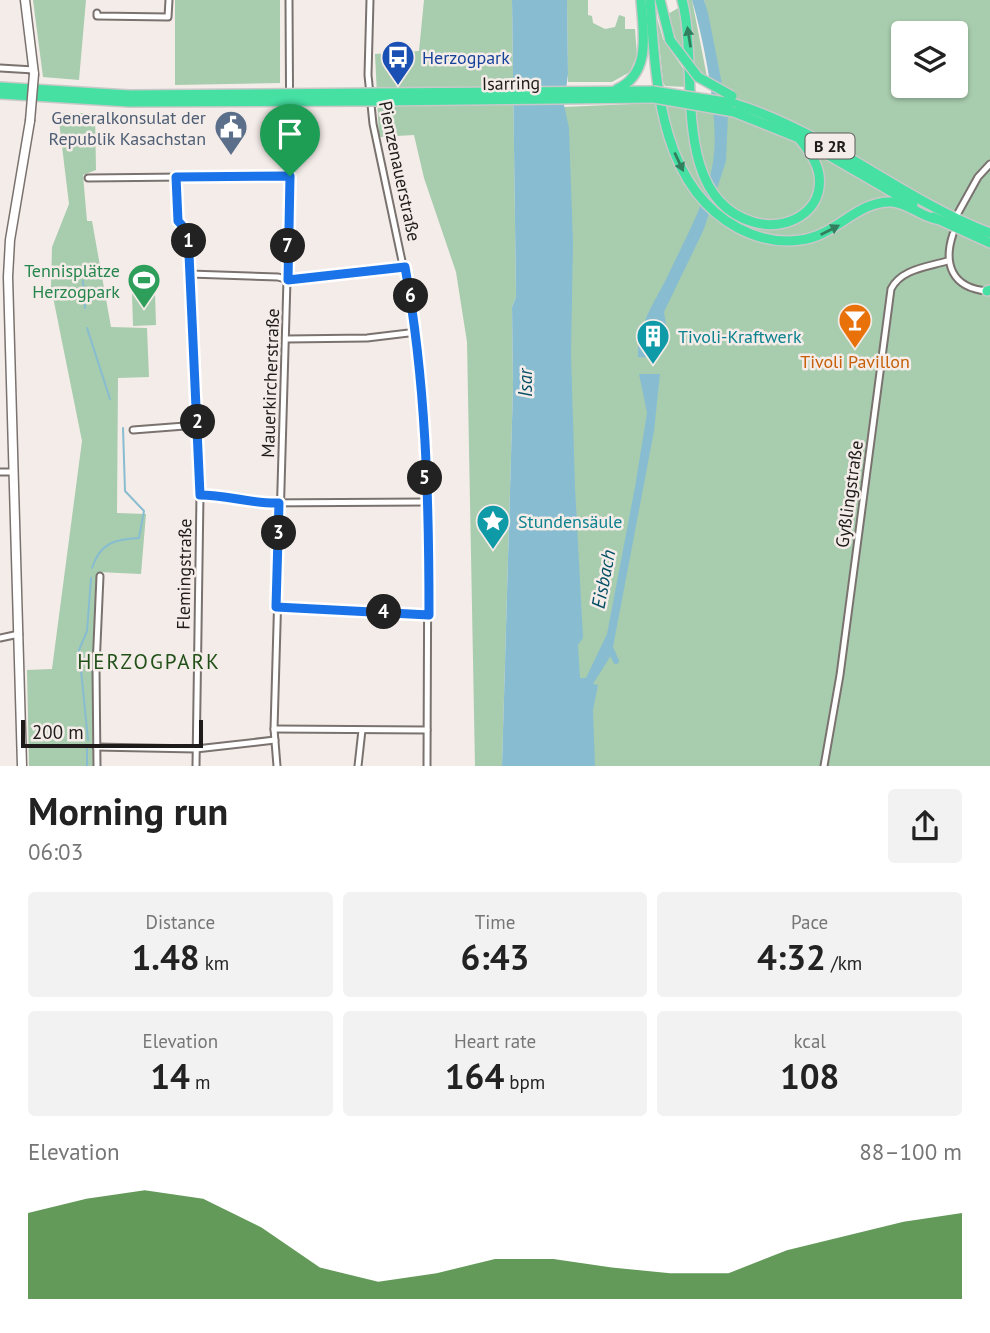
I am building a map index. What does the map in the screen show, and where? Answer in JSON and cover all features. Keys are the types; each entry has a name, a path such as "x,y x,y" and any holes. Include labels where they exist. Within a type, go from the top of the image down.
{"highway":[{"path":"611,93 634,79 640,70 644,47 641,0"},
{"path":"650,0 655,68 667,129 677,159 697,193 727,222 764,238 800,240 831,230 858,212 880,202 904,205 936,219"},
{"path":"660,0 670,40 698,77 733,104"},
{"path":"682,0 691,47 692,128 704,177 732,210 747,220 778,226 790,222 809,209 819,186 819,174 814,160 799,138"},
{"name":"Isarring","path":"0,84 33,90 129,98"},
{"name":"Isarring","path":"0,94 129,98 611,93 654,94 733,104 801,130 944,213 990,233"},
{"path":"0,100 43,97"},
{"name":"Isarring","path":"733,104 799,138 936,219 990,243"}],"main road":[{"path":"22,766 14,472 7,340 10,240 30,121 34,72 25,0"}],"street":[{"path":"97,13 97,16 168,17 169,0"},
{"name":"Mauerkircherstraße","path":"277,766 274,729 276,607 287,339 290,176 289,0"},
{"name":"Pienzenauerstraße","path":"370,0 368,52 372,116 417,332 429,615 427,766"},
{"path":"0,68 34,72"},
{"path":"958,213 978,177 990,164"},
{"path":"88,178 290,176"},
{"name":"Flemingstraße","path":"176,177 178,221 188,232 198,425 200,495 196,766"},
{"path":"953,234 947,261 962,283 989,291"},
{"path":"0,240 10,240"},
{"name":"Gyßlingstraße","path":"824,766 840,675 891,289 898,278 947,261"},
{"path":"190,274 278,277 288,280 405,267"},
{"path":"287,339 364,338 417,332"},
{"path":"132,429 198,425"},
{"path":"0,472 14,472"},
{"path":"200,495 221,495 256,503 426,502"},
{"path":"97,766 100,576"},
{"path":"276,607 429,615"},
{"path":"0,638 19,634"},
{"path":"274,729 427,730"},
{"path":"358,766 362,730"},
{"path":"96,747 196,749 275,740"}],"green space":[{"path":"33,0 86,0 79,80 43,77"},
{"path":"175,0 280,0 280,83 175,85"},
{"path":"424,0 512,0 516,297 512,307 513,387 502,766 475,766 467,342 456,272 424,178 414,135 379,137 375,54 419,51"},
{"path":"567,0 588,0 588,15 592,16 593,23 605,29 615,27 619,15 625,17 625,29 635,29 637,55 630,72 612,82 568,82"},
{"path":"684,0 692,0 707,77 682,48 670,23 668,14 685,4"},
{"path":"704,0 990,0 990,766 591,766 577,679 563,107 655,103 728,114"},
{"path":"656,14 663,39 687,74 687,87 665,86 663,82"},
{"path":"58,113 95,113 96,170 83,175 87,221 92,221 111,327 147,328 149,377 118,378 117,513 146,514 141,574 98,572 92,670 93,766 29,766 27,670 52,669 82,441 51,287 52,247 69,204"},
{"name":"Tennisplätze Herzogpark","path":"155,293 156,325 133,326 132,294"}],"water":[{"name":"Isar","path":"512,0 567,0 568,74 564,105 569,128 573,242 571,354 583,638 578,645 580,678 586,678 607,634 647,413 639,374 660,374 654,431 613,647 615,654 610,657 593,684 598,685 593,710 595,766 502,766 513,387 512,307 516,297"},
{"path":"692,0 704,0 708,13 728,114 726,161 704,229 664,312 667,330 660,346 660,358 638,357 644,322 697,213 712,169 715,137 712,98"}],"waterway":[{"path":"83,281 85,308"},
{"path":"87,328 110,399"},
{"path":"92,568 99,553 110,544 139,538 144,511 125,491 123,428"},
{"path":"88,740 79,650 87,631 91,578"},
{"path":"611,650 616,661"},
{"path":"87,749 87,766"}],"place":[{"name":"Herzogpark","path":"398,87"},
{"name":"Generalkonsulat der Republik Kasachstan","path":"231,157"},
{"name":"Tennisplätze Herzogpark","path":"144,310"},
{"name":"Tivoli Pavillon","path":"855,350"},
{"name":"Tivoli-Kraftwerk","path":"653,366"},
{"name":"Stundensäule","path":"493,551"}],"district":[{"name":"HERZOGPARK","path":"149,661"}],"route":[{"path":"290,176 288,280 358,275 405,267 417,332 422,403 428,512 429,615 276,607 279,503 256,503 221,495 200,495 197,380 193,352 188,232 178,221 176,177 290,176"}],"water label":[{"name":"Eisbach","path":"603,579"}]}
